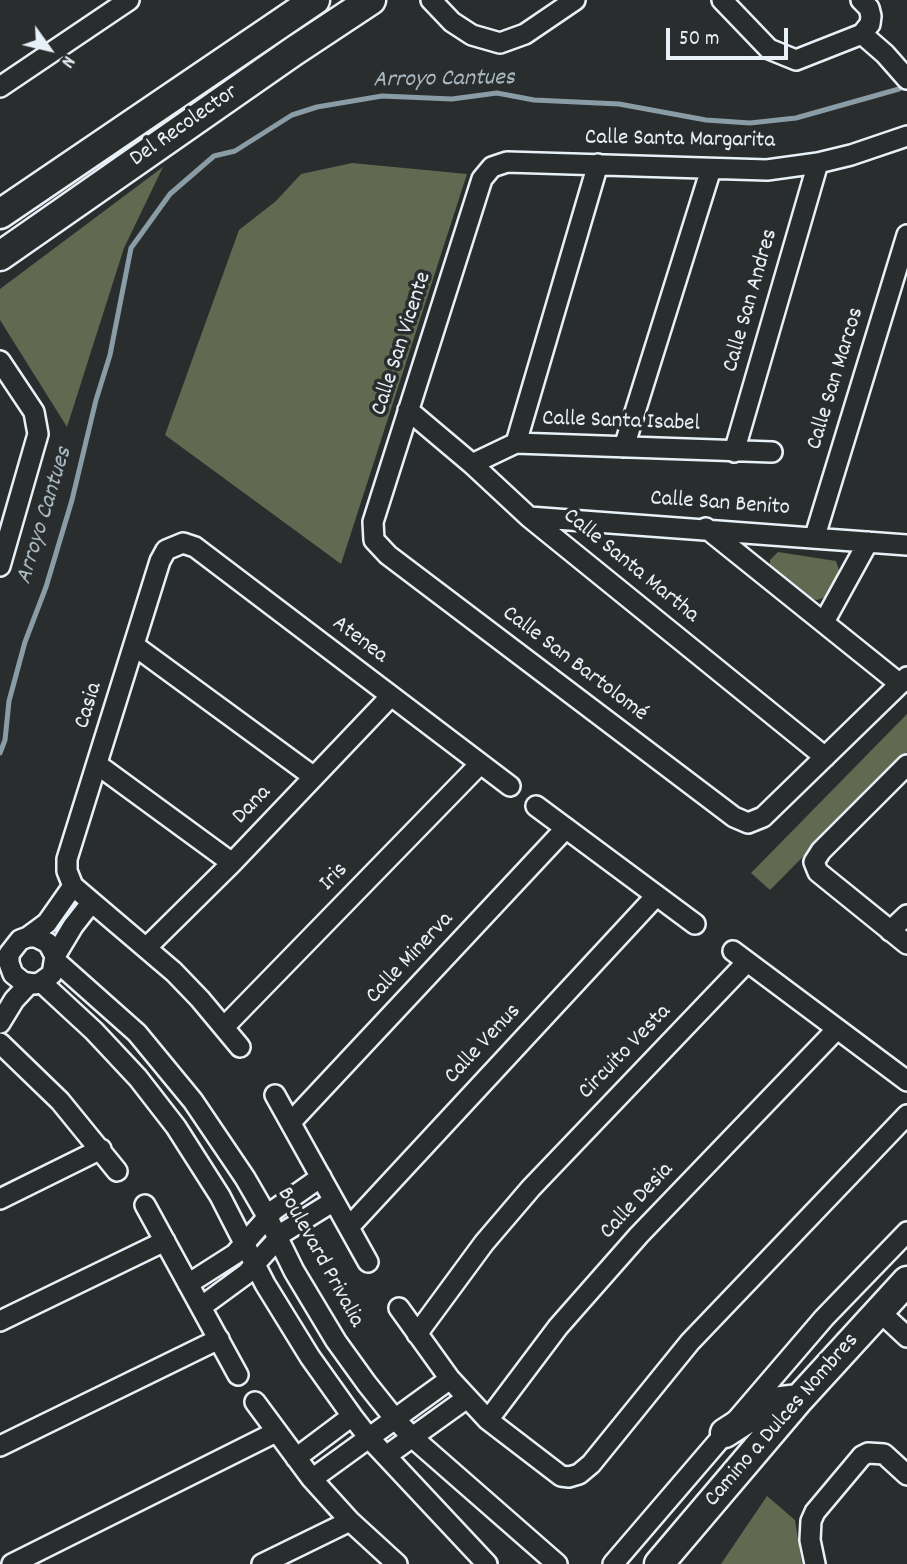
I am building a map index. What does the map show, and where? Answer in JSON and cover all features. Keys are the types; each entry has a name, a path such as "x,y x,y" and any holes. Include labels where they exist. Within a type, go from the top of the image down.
{"street":[{"path":"0,88 129,0"},
{"name":"Del Recolector","path":"2,210 288,8 315,0"},
{"name":"Del Recolector","path":"0,256 371,0"},
{"path":"431,0 453,22 472,35 500,43 525,34 575,0"},
{"path":"722,0 769,49 796,60 862,34 870,24 871,16 869,8 861,0"},
{"path":"288,8 294,51"},
{"path":"862,34 885,54 907,79"},
{"name":"Calle Santa Margarita","path":"492,167 507,162 767,170 818,163 907,136"},
{"path":"516,443 598,163"},
{"name":"Calle San Andres","path":"734,452 818,163"},
{"name":"Calle San Vicente","path":"374,540 373,522 408,410 482,179 492,167"},
{"path":"624,447 711,169"},
{"path":"2,210 24,239"},
{"name":"Calle San Marcos","path":"815,536 907,235"},
{"path":"0,566 38,434 34,412 4,374"},
{"name":"Calle Santa Martha","path":"408,410 529,517 825,757"},
{"name":"Calle Santa Isabel","path":"472,464 516,443 772,452"},
{"path":"0,509 21,494"},
{"name":"Calle San Benito","path":"529,517 815,536 907,545"},
{"path":"706,528 824,622 904,680 825,757"},
{"name":"Calle San Bartolomé","path":"374,540 388,555 734,817 748,823 763,817 825,757"},
{"path":"824,622 869,542"},
{"name":"Atenea","path":"176,545 183,543 195,547 510,786"},
{"name":"Casia","path":"73,886 66,871 67,859 160,561 166,550 176,545"},
{"path":"135,646 314,777"},
{"name":"Dana","path":"146,947 232,863 391,696"},
{"name":"Iris","path":"224,1027 480,764"},
{"path":"98,765 232,863"},
{"path":"907,765 821,851 814,862 818,872 907,944"},
{"path":"536,806 695,925"},
{"name":"Calle Minerva","path":"291,1122 566,828"},
{"path":"240,1048 183,981 73,886 47,923 13,946 9,954 13,974 35,983 111,1050 138,1078 196,1157 220,1196 254,1265 310,1357 352,1416 369,1438 487,1564"},
{"name":"Calle Venus","path":"349,1227 656,896"},
{"path":"0,1023 14,1000 51,974 55,958 73,926 91,903"},
{"path":"890,931 907,915"},
{"path":"28,937 36,937 48,943 55,958"},
{"name":"Circuito Vesta","path":"416,1334 484,1243 531,1188 740,956 907,1081"},
{"name":"Boulevard Privalia","path":"55,958 113,1009 159,1057 218,1136 267,1216 316,1308 367,1384 412,1437 534,1557 557,1564"},
{"path":"0,982 9,962"},
{"name":"Calle Desia","path":"488,1420 558,1327 630,1245 837,1029"},
{"path":"0,1042 60,1101 117,1171"},
{"path":"275,1095 368,1262"},
{"path":"399,1308 450,1379 488,1420 561,1476 579,1474 591,1464 690,1342 907,1115"},
{"path":"0,1199 101,1149"},
{"path":"188,1284 225,1261 244,1245 267,1216 321,1177"},
{"path":"201,1307 236,1282 278,1238 334,1201"},
{"path":"145,1205 238,1375"},
{"path":"613,1564 824,1318 907,1232"},
{"path":"0,1321 165,1241"},
{"name":"Camino a Dulces Nombres","path":"660,1563 799,1399 906,1285"},
{"path":"879,1311 907,1337"},
{"path":"0,1446 219,1339"},
{"path":"312,1479 450,1379"},
{"path":"386,1456 467,1398"},
{"path":"725,1433 773,1402 799,1399"},
{"path":"255,1402 312,1479 350,1521 397,1564"},
{"path":"296,1458 352,1416"},
{"path":"12,1564 276,1432"},
{"path":"815,1564 810,1540 811,1521 815,1512 862,1456 868,1453 884,1454 907,1475"},
{"path":"262,1564 350,1521"}],"green space":[{"path":"352,163 467,174 341,564 165,435 239,230 276,201 301,174"},
{"path":"163,167 124,248 67,427 0,320 0,289"},
{"path":"778,552 836,561 840,573 832,589 823,598 812,599 770,571 770,560"},
{"path":"907,714 907,752 770,890 751,873"},
{"path":"767,1496 795,1520 802,1564 721,1564"}],"waterway":[{"name":"Arroyo Cantues","path":"0,753 5,740 9,701 25,642 46,587 72,500 96,400 110,355 131,248 170,194 214,156 235,151 292,115 317,107 382,96 452,99 497,93 534,100 619,104 706,120 750,123 796,118 899,89 907,82"}]}
